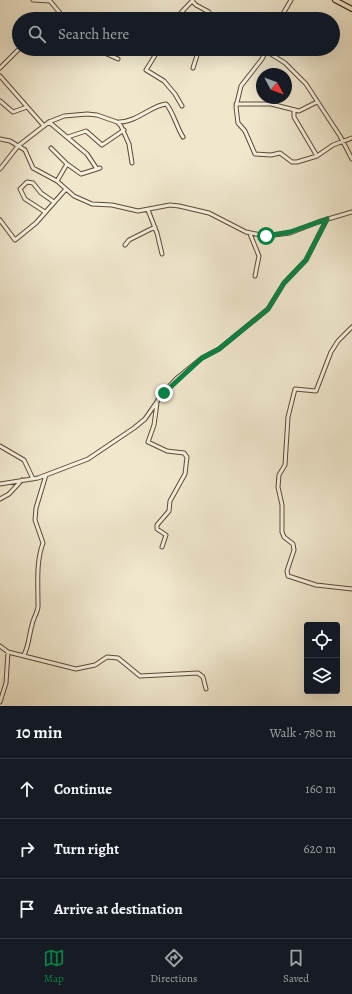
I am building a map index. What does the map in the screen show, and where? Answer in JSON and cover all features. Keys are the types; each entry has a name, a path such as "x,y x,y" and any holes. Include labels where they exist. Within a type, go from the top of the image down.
{"highway":[{"path":"335,0 352,9"}],"street":[{"path":"33,0 50,2 59,12"},
{"path":"284,12 291,0"},
{"path":"182,12 193,1 196,6 209,12"},
{"path":"0,68 12,56"},
{"path":"111,56 118,59"},
{"path":"155,56 146,70 164,81 175,94 182,106"},
{"path":"193,68 197,56"},
{"path":"264,56 241,86 236,104 238,123 245,131 255,154 273,155 280,153 294,162 317,156 329,147 352,138"},
{"path":"275,56 292,69 306,84 352,159"},
{"path":"0,76 44,126"},
{"path":"0,101 13,112 27,107"},
{"path":"236,104 271,104 294,110 302,110 317,102"},
{"path":"0,169 18,146 49,122 64,116 87,114 117,122 124,122 142,116 159,106 166,104 183,137"},
{"path":"294,110 294,117 317,156"},
{"path":"49,122 87,154 98,168 81,174 51,148"},
{"path":"117,122 124,130 129,144 132,163"},
{"path":"68,137 86,131 102,145 124,130"},
{"path":"0,139 18,146 27,152 33,168 57,182 81,200 92,204 112,205 138,211 170,205 179,206 209,214 250,234 266,236 290,232 352,212"},
{"path":"57,182 68,164"},
{"path":"45,212 26,199 20,190 22,186 27,182 33,183 41,193 54,202"},
{"path":"0,222 16,240 36,223 66,189"},
{"path":"148,210 160,240 162,254"},
{"path":"0,484 46,475 88,459 123,437 145,419 157,401 176,379 202,358 219,349 268,309 284,283 306,260 327,219"},
{"path":"125,244 129,240 155,227"},
{"path":"250,234 259,256 255,276"},
{"path":"352,327 338,341 330,352 316,391 295,389 288,417 285,465 279,475 278,486 282,505 282,532 292,544 294,550 287,571 288,576 316,585 352,589"},
{"path":"157,401 154,425 148,442 168,451 184,453 187,457 185,474 170,501 168,511 157,525 157,529 166,535 162,547"},
{"path":"0,446 24,460 33,478"},
{"path":"24,655 29,646 32,625 38,608 37,566 39,552 43,542 35,520 36,508 46,475"},
{"path":"0,499 9,494 22,480"},
{"path":"0,646 8,652 76,669 93,665 107,657 118,658 140,676 198,673 204,677 206,689"},
{"path":"0,702 6,683 8,652"}],"route":[{"path":"164,393 176,379 202,358 219,349 268,309 284,283 306,260 327,219 310,224 296,231 266,236"}]}
